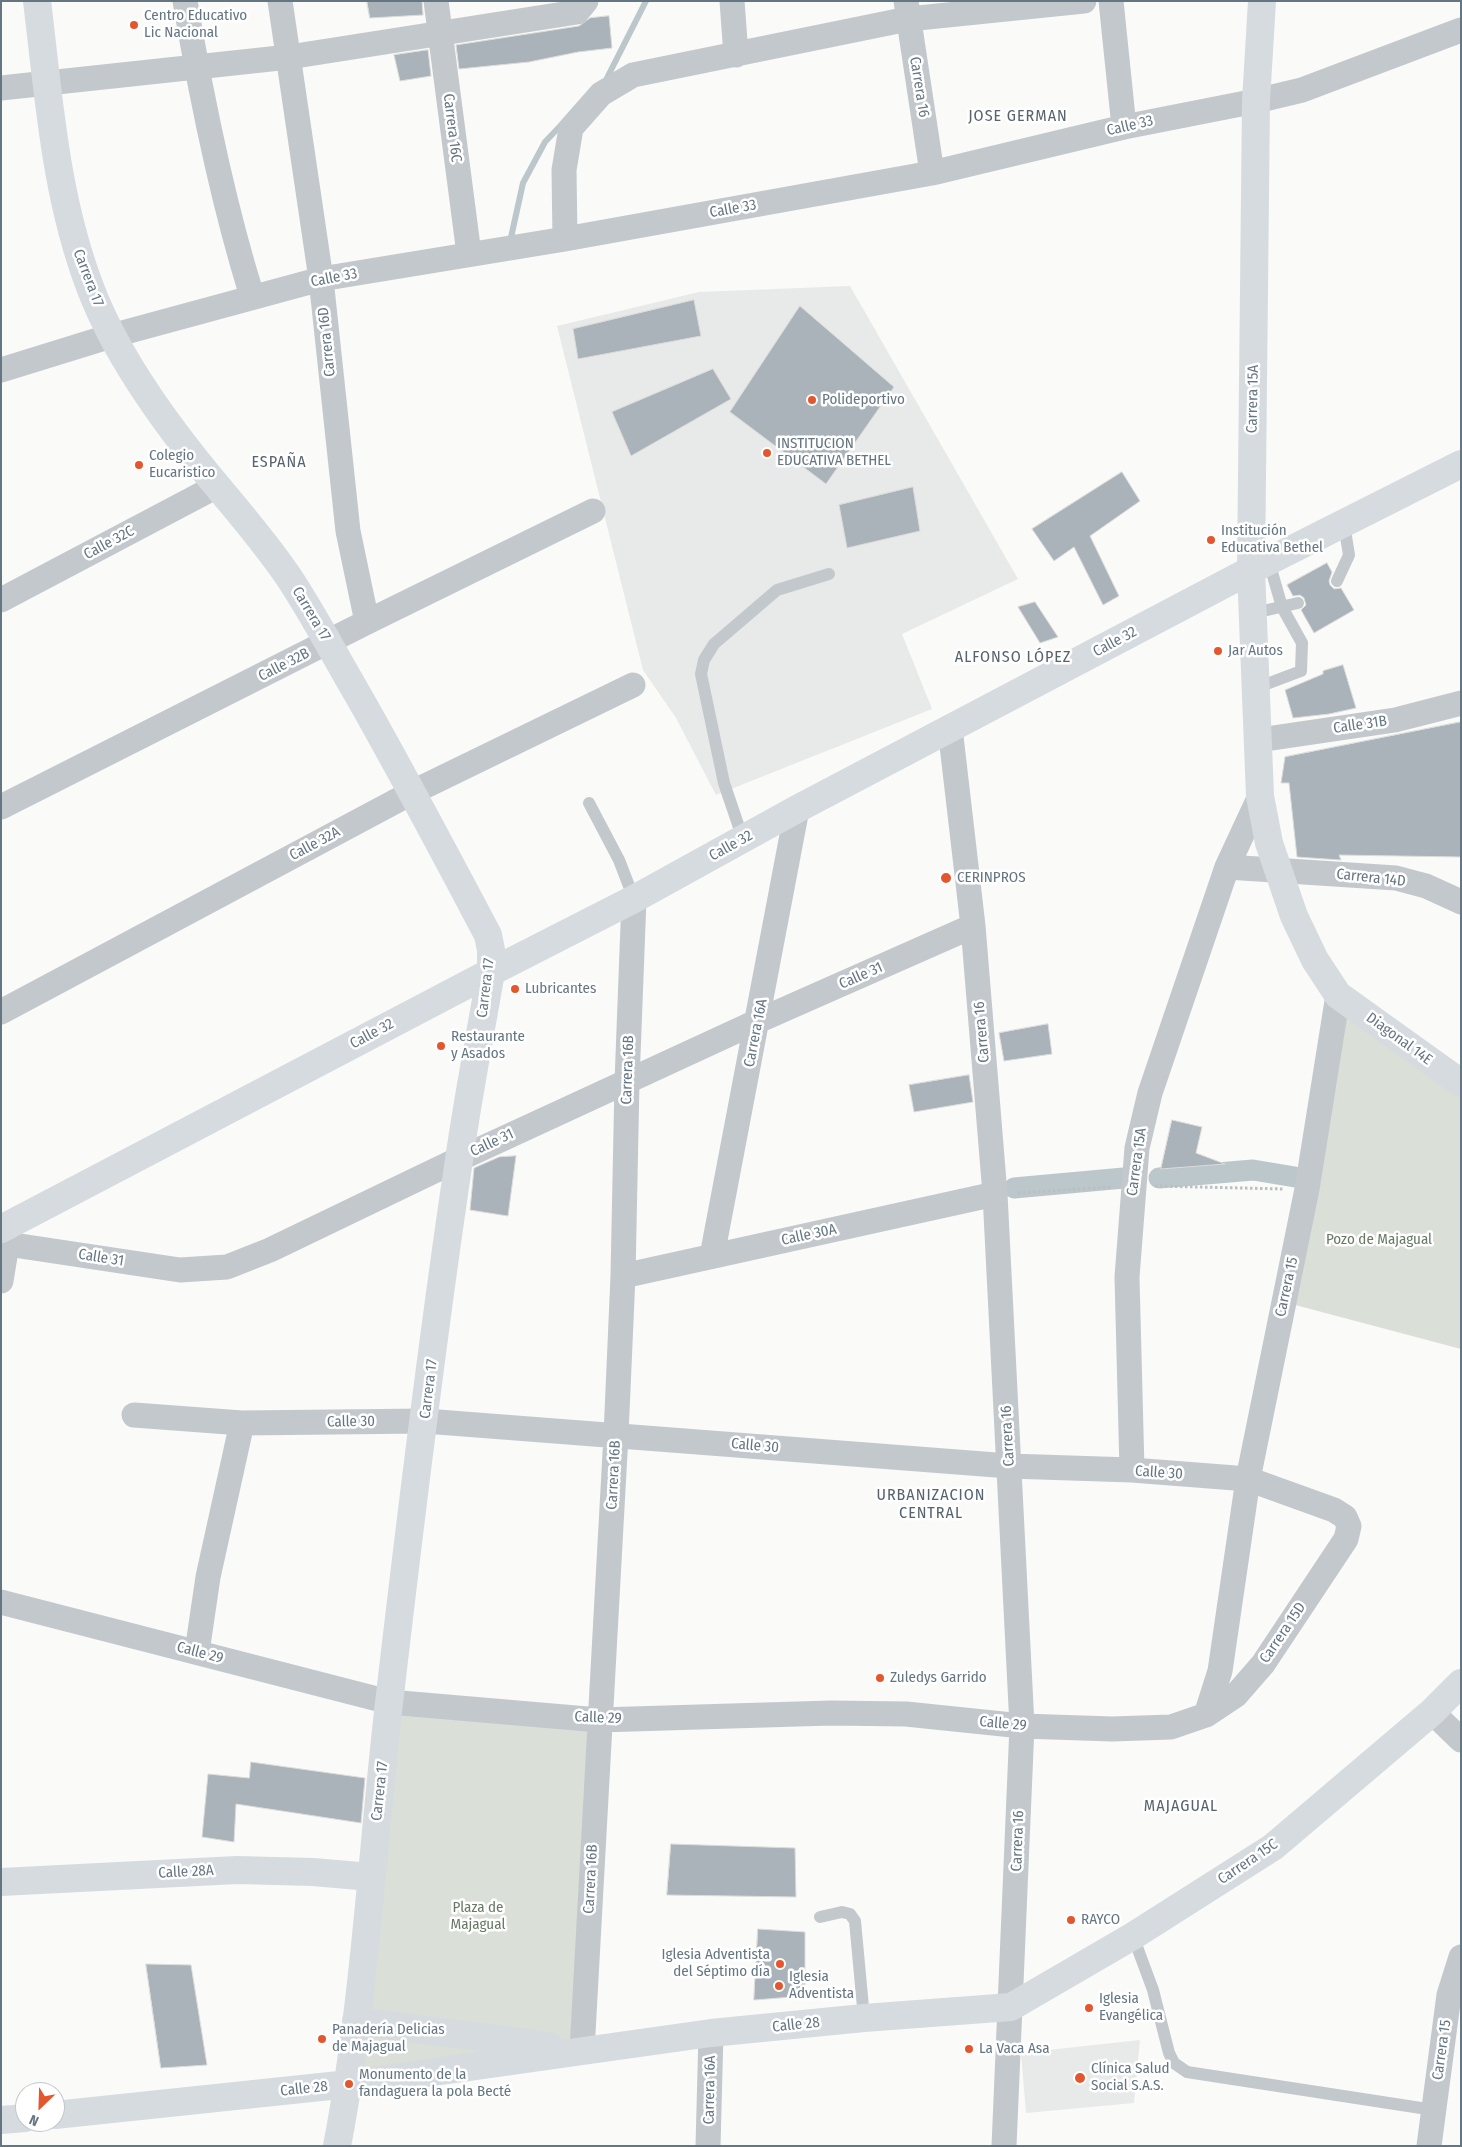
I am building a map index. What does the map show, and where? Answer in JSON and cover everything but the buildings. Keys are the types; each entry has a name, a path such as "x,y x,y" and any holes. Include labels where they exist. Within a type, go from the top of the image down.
{"street":[{"name":"Carrera 17","path":"37,1 58,176 72,237 90,289 111,336 168,424 217,486 256,531 286,573 413,792 488,935 491,950 491,972 459,1159 425,1421 389,1702 349,2084 337,2146"},
{"path":"185,1 196,67 234,240 252,296"},
{"name":"Carrera 16D","path":"280,1 320,279 348,531 367,622"},
{"name":"Carrera 16C","path":"436,1 468,254"},
{"path":"732,1 736,55"},
{"path":"564,239 564,170 571,128 601,94 633,75 736,55 908,10 1084,1"},
{"path":"1111,1 1124,127"},
{"name":"Carrera 15A","path":"1262,1 1256,101 1260,566 1254,613 1260,796 1269,843 1278,871"},
{"path":"1,88 289,57 577,12 585,4"},
{"name":"Carrera 16","path":"908,10 932,173"},
{"name":"Calle 33","path":"1,370 111,336 320,279 564,239 932,173 1124,127 1256,101 1302,90 1461,30"},
{"name":"Calle 32","path":"3,1235 491,972 634,899 797,809 950,728 1260,566 1461,464"},
{"name":"Calle 32C","path":"1,600 217,486"},
{"name":"Calle 32B","path":"1,807 367,622 593,511"},
{"name":"Calle 32A","path":"1,1012 413,792 634,684"},
{"name":"Calle 31B","path":"1258,740 1395,720 1461,703"},
{"name":"Carrera 16","path":"950,728 973,926 995,1194 1022,1726 1004,2146"},
{"name":"Carrera 15A","path":"1132,1470 1127,1277 1137,1148 1150,1093 1227,867 1260,796"},
{"name":"Carrera 16A","path":"712,1256 797,809"},
{"path":"1227,867 1278,871 1294,916 1315,960 1338,995"},
{"name":"Carrera 14D","path":"1278,871 1396,878 1426,886 1461,902"},
{"name":"Carrera 16B","path":"582,2051 616,1434 623,1276 627,1082 634,899"},
{"name":"Calle 31","path":"3,1235 180,1270 227,1267 270,1250 459,1159 758,1021 973,926"},
{"name":"Diagonal 14E","path":"1338,995 1461,1083"},
{"name":"Carrera 15","path":"1206,1715 1220,1671 1248,1479 1307,1189 1338,995"},
{"name":"Calle 30A","path":"623,1276 995,1194"},
{"path":"1,1281 3,1235"},
{"name":"Calle 30","path":"134,1415 242,1423 425,1421 616,1434 1009,1466 1132,1470 1248,1479 1334,1510 1344,1517 1349,1526 1346,1539"},
{"path":"197,1652 208,1577 242,1423"},
{"name":"Carrera 15D","path":"1206,1715 1236,1695 1263,1664 1346,1539"},
{"name":"Calle 29","path":"1,1602 389,1702 599,1720 831,1713 906,1714 1022,1726 1112,1729 1171,1727 1206,1715"},
{"name":"Carrera 15C","path":"1011,2007 1133,1936 1274,1847 1432,1712 1461,1683"},
{"path":"1432,1712 1461,1740"},
{"name":"Calle 28A","path":"1,1882 237,1870 313,1872 371,1877"},
{"name":"Carrera 15","path":"1429,2146 1449,1995 1461,1957"},
{"name":"Calle 28","path":"65,2114 349,2084 711,2033 864,2018 1011,2007"},
{"name":"Calle 28","path":"356,2021 582,2051"},
{"name":"Carrera 16A","path":"708,2146 711,2033"},
{"path":"1,2120 15,2119"}],"lane":[{"path":"1337,581 1349,555 1344,524"},
{"path":"1256,688 1300,671 1302,643 1260,566"},
{"path":"743,839 724,784 701,674 704,660 714,644 777,590 829,574"},
{"path":"1254,613 1298,603"},
{"path":"589,803 619,860 634,899"},
{"path":"820,1917 842,1912 850,1914 855,1921 864,2018"},
{"path":"1133,1936 1153,1990 1168,2053 1174,2063 1187,2072 1434,2110"}],"shaded area":[{"name":"INSTITUCION EDUCATIVA BETHEL","path":"850,286 1018,579 902,634 932,709 716,795 676,718 643,670 557,326 699,292"},
{"name":"Clínica Salud Social S.A.S.","path":"1140,2040 1134,2103 1026,2113 1021,2053"}],"green space":[{"name":"Pozo de Majagual","path":"1342,987 1461,1083 1461,1349 1284,1302"},
{"name":"Plaza de Majagual","path":"389,1702 599,1720 582,2051 349,2084"}],"waterway":[{"path":"607,78 646,1"},
{"path":"510,242 523,183 545,142 563,123"},
{"path":"1159,1178 1253,1170 1295,1177"},
{"path":"1014,1188 1124,1178"}],"place":[{"name":"Centro Educativo Lic Nacional","path":"134,25"},
{"name":"Polideportivo","path":"812,400"},
{"name":"INSTITUCION EDUCATIVA BETHEL","path":"767,453"},
{"name":"Colegio Eucaristico","path":"139,465"},
{"name":"Institución Educativa Bethel","path":"1211,540"},
{"name":"Jar Autos","path":"1218,651"},
{"name":"CERINPROS","path":"946,878"},
{"name":"Lubricantes","path":"515,989"},
{"name":"Restaurante y Asados","path":"441,1046"},
{"name":"Zuledys Garrido","path":"880,1678"},
{"name":"RAYCO","path":"1071,1920"},
{"name":"Iglesia Adventista del Séptimo día","path":"780,1964"},
{"name":"Iglesia Adventista","path":"779,1986"},
{"name":"Iglesia Evangélica","path":"1089,2008"},
{"name":"Panadería Delicias de Majagual","path":"322,2039"},
{"name":"La Vaca Asa","path":"969,2049"},
{"name":"Clínica Salud Social S.A.S.","path":"1080,2078"},
{"name":"Monumento de la fandaguera la pola Becté","path":"349,2084"}],"district":[{"name":"JOSE GERMAN","path":"1018,117"},
{"name":"ESPAÑA","path":"279,463"},
{"name":"ALFONSO LÓPEZ","path":"1013,658"},
{"name":"URBANIZACION CENTRAL","path":"931,1505"},
{"name":"MAJAGUAL","path":"1181,1807"}]}
